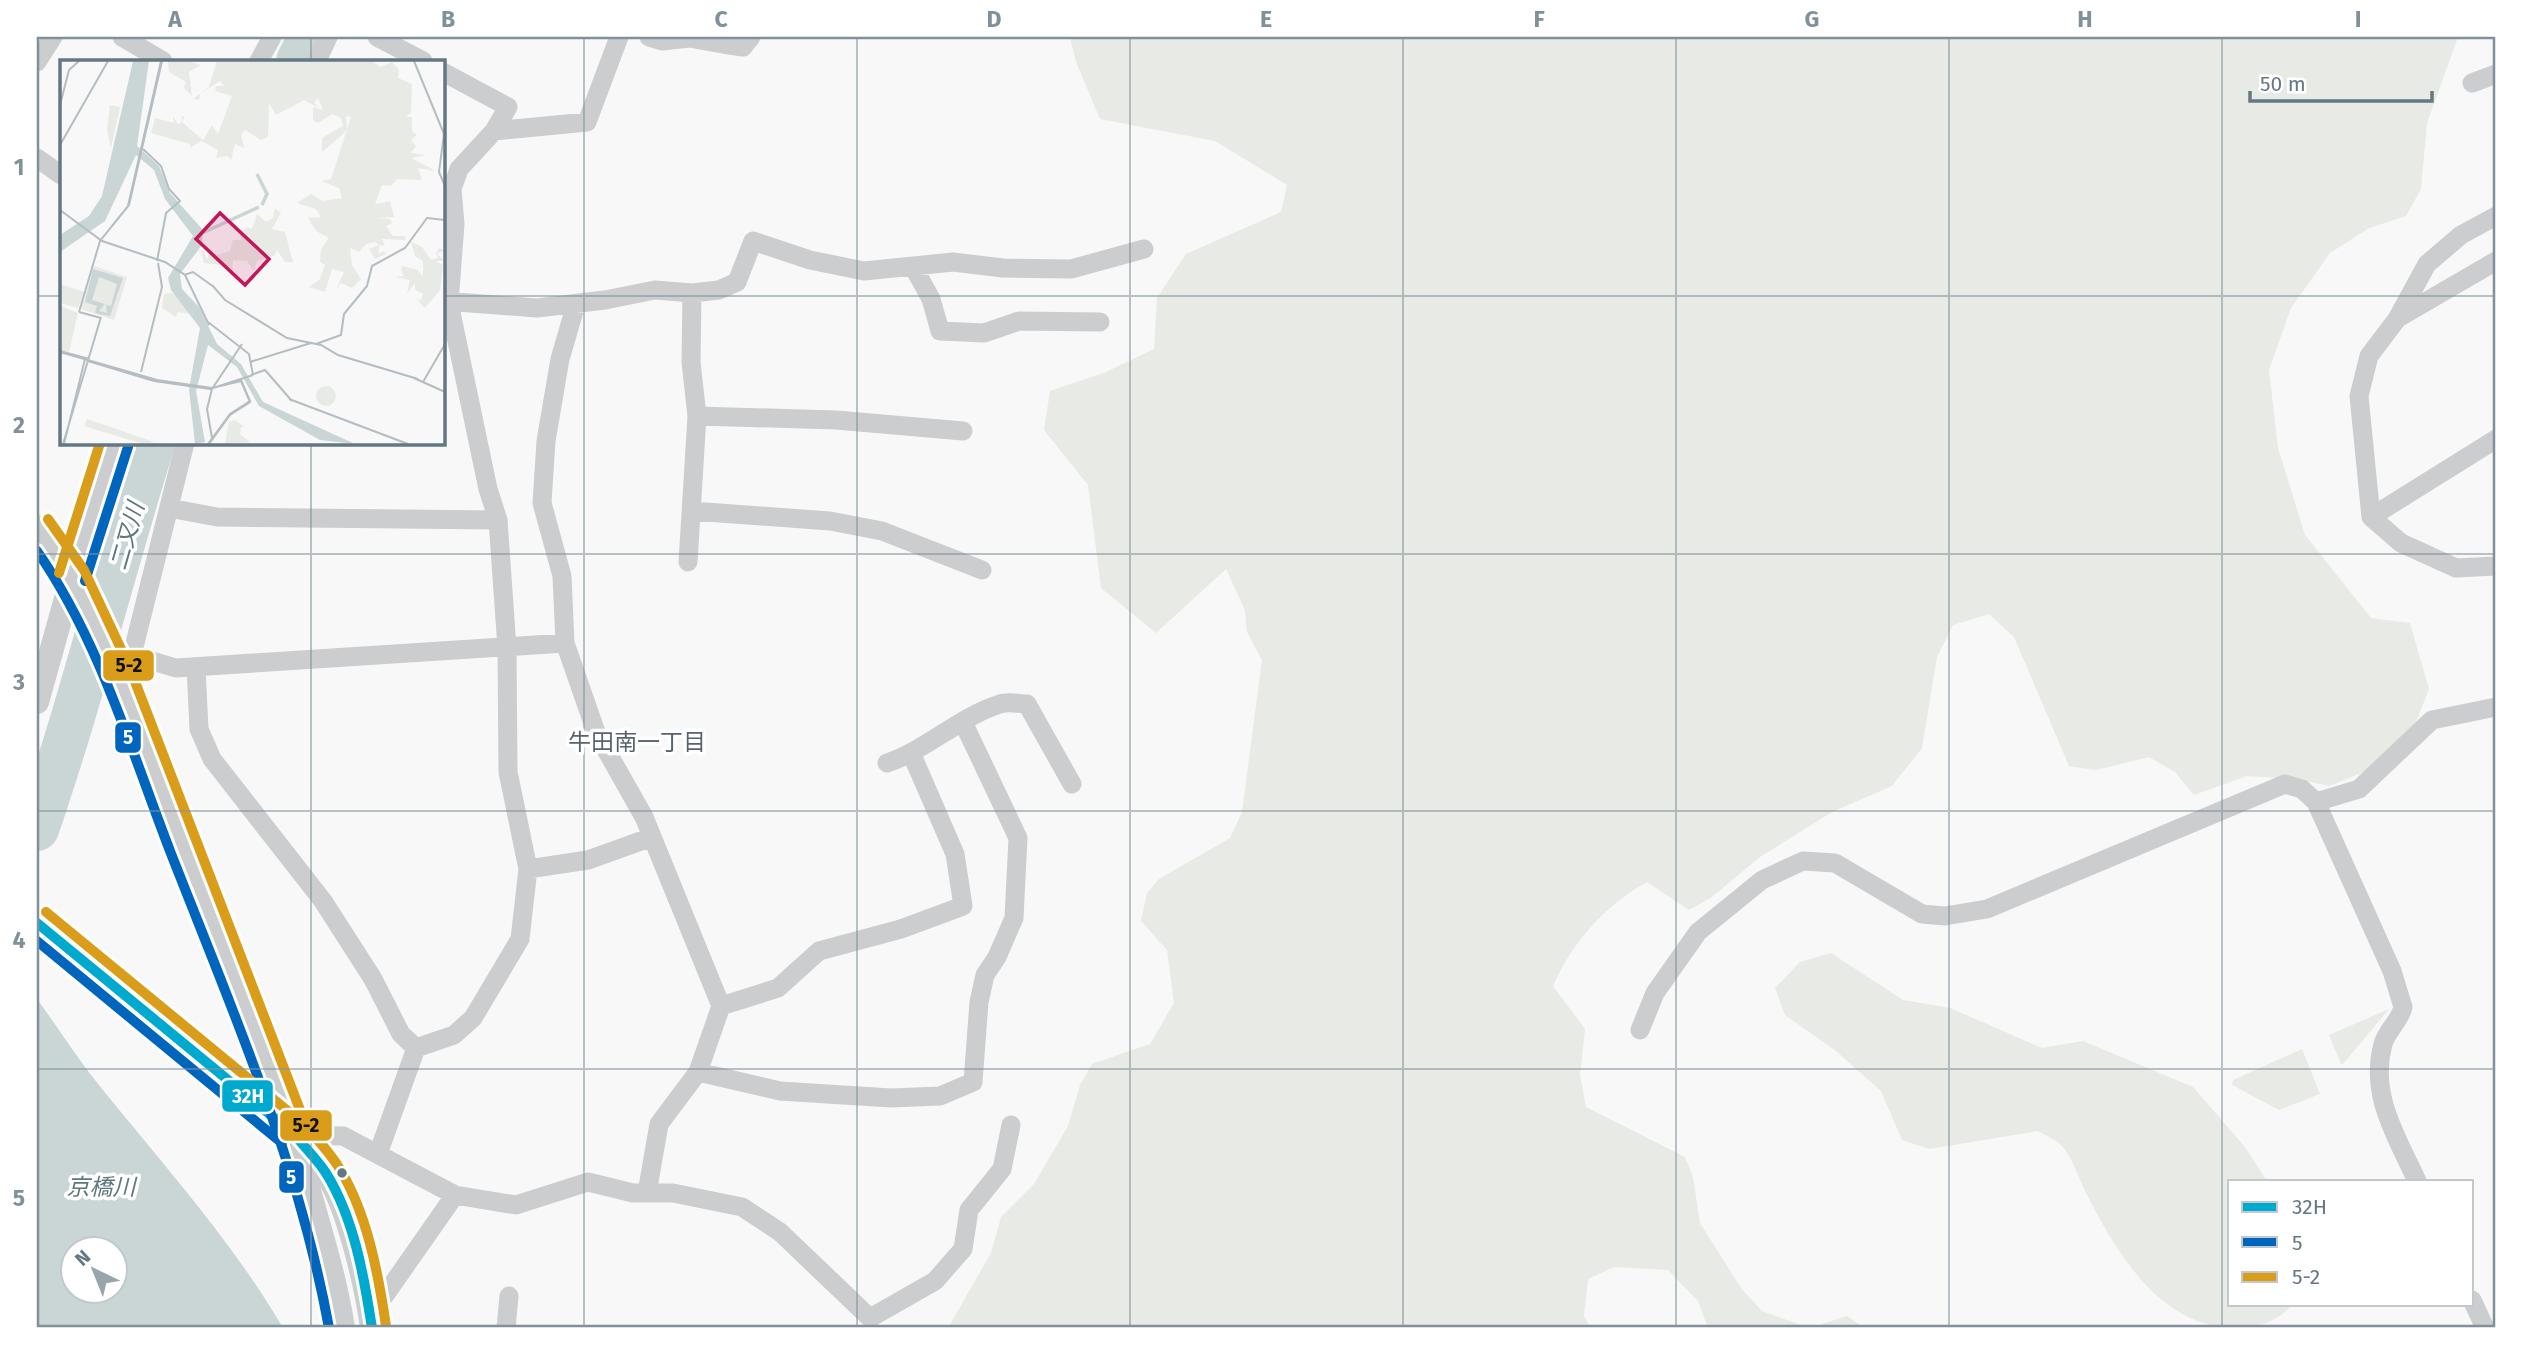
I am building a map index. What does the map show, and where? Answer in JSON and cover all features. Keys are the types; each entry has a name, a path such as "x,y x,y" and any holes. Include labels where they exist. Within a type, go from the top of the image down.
{"street":[{"path":"37,62 53,37"},
{"path":"122,37 161,60"},
{"path":"260,60 272,37"},
{"path":"317,60 328,37"},
{"path":"377,37 421,60"},
{"path":"494,131 587,122 619,37"},
{"path":"649,37 662,40 727,40 743,47 751,37"},
{"path":"416,1048 454,1035 473,1018 520,939 528,869 508,772 507,648 498,520 488,489 446,302 455,224 447,188 459,169 494,131 508,107 444,73"},
{"path":"2472,83 2496,74"},
{"path":"37,158 60,174"},
{"path":"2496,216 2461,235 2427,264 2397,319 2369,356 2359,396 2371,517 2401,543 2456,568 2496,566"},
{"path":"446,302 494,302 537,307 576,304 655,290 692,293 719,290 737,282 752,241 810,260 864,271 953,262 1003,268 1071,269 1144,249"},
{"path":"2397,319 2496,261"},
{"path":"914,268 931,299 940,331 984,333 1018,321 1100,323"},
{"path":"688,562 697,416 691,362 692,293"},
{"path":"576,304 560,359 546,440 542,503 562,576 565,643 596,732 652,837 721,1006 698,1072 659,1124 647,1193"},
{"path":"697,416 836,420 963,432"},
{"path":"2371,517 2496,439"},
{"path":"37,702 115,444"},
{"path":"119,661 169,508 186,444"},
{"path":"169,508 217,517 498,520"},
{"path":"692,511 830,521 882,531 982,570"},
{"path":"37,527 75,583 119,661 295,1135 306,1184 328,1252 343,1328"},
{"path":"119,661 176,668 565,643"},
{"path":"196,667 199,729 212,759 323,901 373,979 401,1034 416,1048"},
{"path":"887,763 912,755 963,722 1002,702 1027,704 1072,784"},
{"path":"2316,802 2359,789 2432,720 2496,707"},
{"path":"698,1072 780,1091 891,1098 940,1096 973,1082 979,1002 985,975 997,957 1014,918 1018,838 963,722"},
{"path":"721,1006 778,988 819,951 901,929 963,906 956,854 912,755"},
{"path":"1640,1030 1655,993 1698,932 1762,880 1803,861 1835,863 1922,914 1945,916 1987,909 2285,784 2302,789 2316,802 2392,971 2403,1007 2401,1016 2383,1041 2377,1079 2382,1106 2417,1180"},
{"path":"528,869 588,860 652,837"},
{"path":"37,923 295,1135 327,1174 351,1235 372,1328"},
{"path":"378,1154 416,1048"},
{"path":"295,1135 343,1136 455,1195 516,1205 588,1182 633,1193 673,1193 742,1207 780,1232 870,1318 935,1281 963,1249 969,1210 1002,1169 1011,1125"},
{"path":"368,1301 384,1295 455,1195"},
{"path":"506,1328 509,1296"},
{"path":"2474,1305 2484,1328"}],"shaded area":[{"path":"1070,37 2458,37 2427,123 2421,189 2406,216 2369,228 2330,253 2291,308 2269,370 2278,448 2305,535 2371,618 2410,623 2429,689 2414,727 2364,772 2329,786 2297,779 2247,776 2194,795 2175,772 2149,757 2096,770 2069,766 2014,637 1989,614 1953,625 1937,657 1922,748 1892,786 1832,812 1760,857 1712,897 1689,910 1647,882 1617,902 1591,926 1570,955 1553,986 1585,1029 1580,1075 1586,1107 1685,1157 1693,1177 1700,1223 1741,1288 1762,1311 1809,1328 1708,1328 1698,1301 1668,1270 1614,1267 1588,1279 1584,1316 1591,1328 948,1328 991,1253 1001,1217 1034,1184 1068,1126 1080,1085 1092,1064 1150,1044 1174,1003 1167,950 1141,921 1147,893 1159,879 1230,838 1242,812 1262,660 1247,632 1245,610 1226,569 1156,633 1101,588 1088,485 1044,430 1050,391 1104,373 1154,349 1157,298 1186,254 1281,212 1287,185 1215,141 1100,119 1076,62"},
{"path":"1831,953 1903,1000 1950,1008 2042,1048 2083,1041 2193,1087 2245,1147 2266,1180 2228,1180 2228,1306 2291,1306 2267,1322 2236,1328 2209,1325 2185,1315 2163,1301 2144,1283 2112,1239 2065,1150 2056,1141 2038,1131 1929,1149 1902,1140 1881,1091 1836,1051 1785,1015 1775,988 1800,962"},
{"path":"2389,1009 2343,1064 2341,1064 2329,1035"},
{"path":"2302,1049 2320,1094 2279,1110 2232,1085 2233,1080"},
{"path":"1847,1316 1862,1326 1810,1328"}],"water":[{"name":"京橋川","path":"37,999 94,1079 220,1235 283,1328 37,1328"}],"waterway":[{"name":"二又川","path":"298,60 310,37"},
{"name":"二又川","path":"37,829 153,444"}],"transit line":[{"name":"5-2","path":"59,573 100,444"},
{"name":"5","path":"85,581 128,447"},
{"name":"5-2","path":"48,519 84,570 129,666 307,1128 338,1166 357,1203 375,1264 386,1326"},
{"name":"5","path":"37,551 59,585 96,658 239,1027 282,1145 300,1205 329,1328"},
{"name":"5-2","path":"46,912 300,1121"},
{"name":"32H","path":"37,923 295,1135 315,1158 336,1190 351,1228 372,1328"},
{"name":"5","path":"37,941 282,1143"}],"district":[{"name":"牛田南一丁目","path":"637,742"}]}
